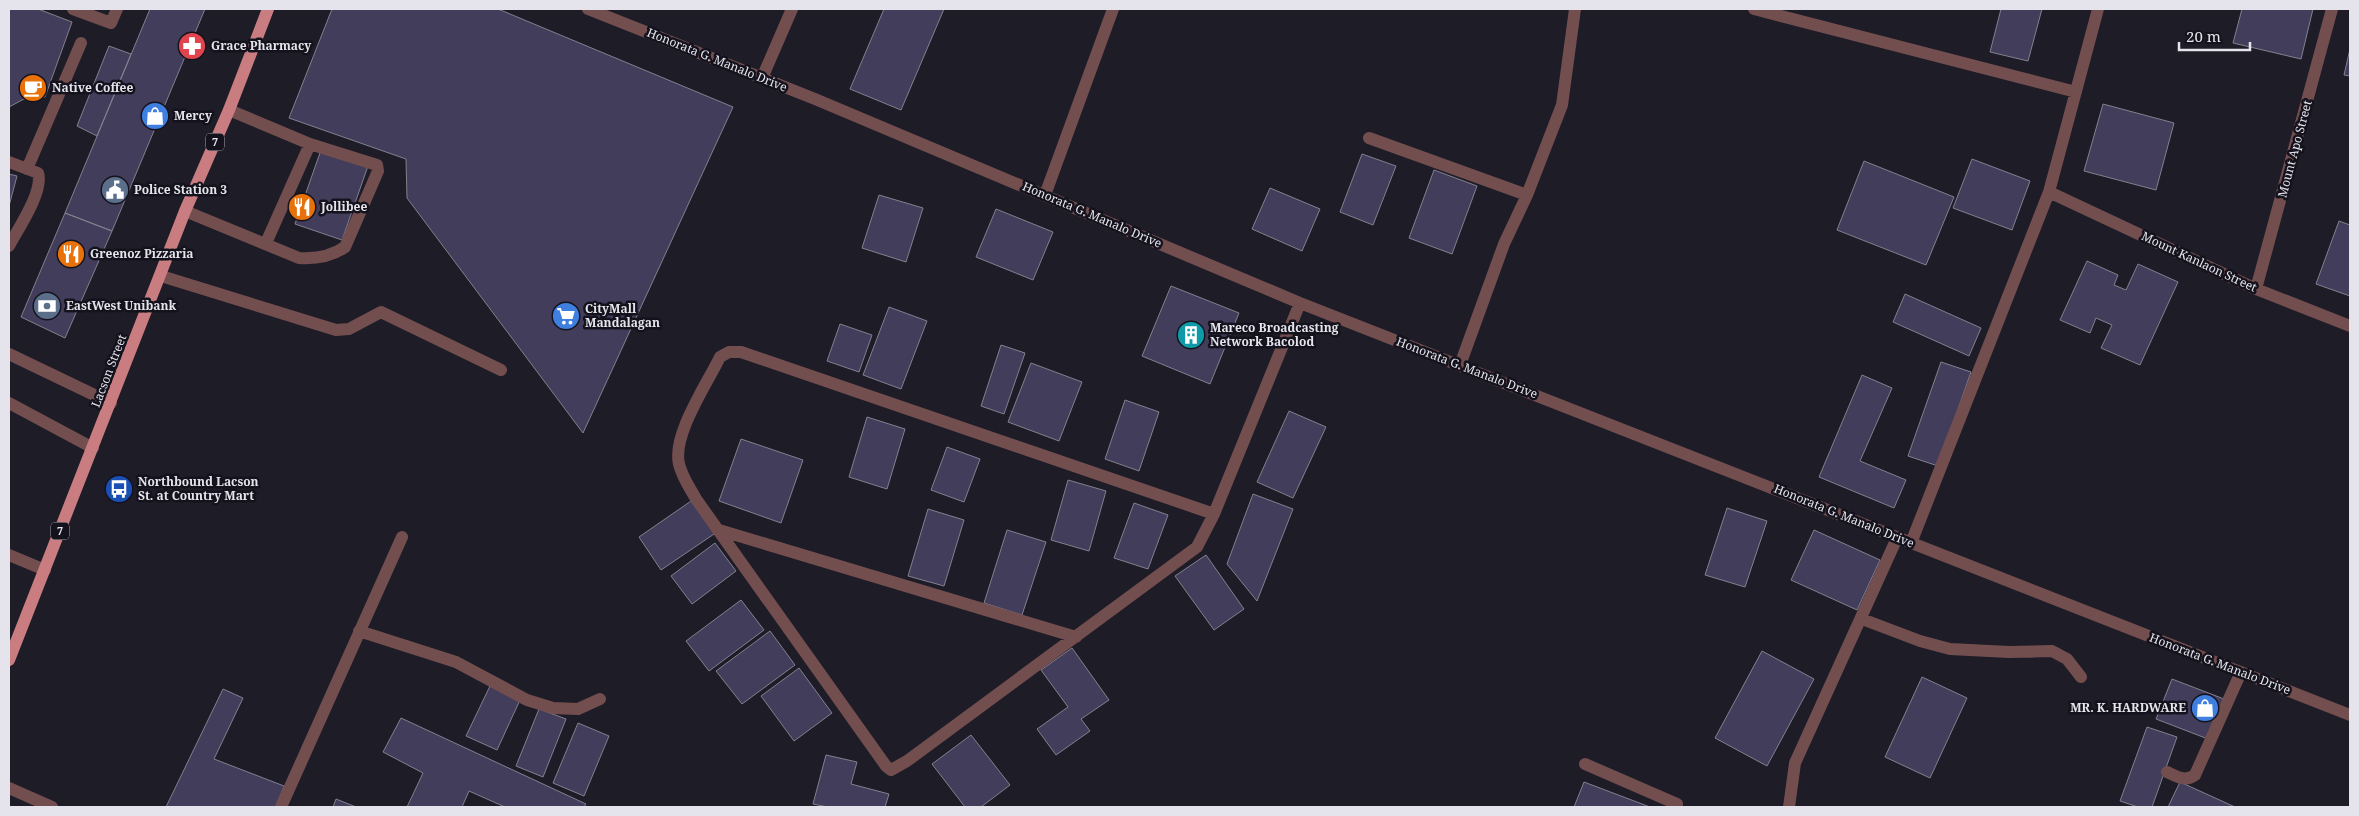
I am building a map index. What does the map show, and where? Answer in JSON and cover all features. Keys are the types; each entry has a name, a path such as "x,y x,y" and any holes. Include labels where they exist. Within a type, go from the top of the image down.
{"main road":[{"name":"Lacson Street","path":"9,660 185,211 268,9"}],"street":[{"path":"73,9 111,23 117,9"},
{"name":"Honorata G. Manalo Drive","path":"588,9 762,78 1300,303 2350,715"},
{"path":"762,78 792,9"},
{"path":"1045,196 1113,9"},
{"path":"1460,365 1504,244 1527,195 1562,105 1574,9"},
{"path":"1754,9 2076,92"},
{"path":"1911,543 2049,192 2098,9"},
{"name":"Mount Apo Street","path":"2256,289 2332,9"},
{"path":"27,169 81,43"},
{"path":"185,211 299,258 313,259 336,253 345,247 378,168 370,162 310,144 228,110"},
{"path":"1369,138 1527,195"},
{"path":"266,243 310,144"},
{"path":"9,162 38,173 38,188 9,246"},
{"name":"Mount Kanlaon Street","path":"2049,192 2256,289 2350,326"},
{"path":"161,276 336,330 350,330 381,312 501,370"},
{"path":"1214,514 734,351 720,357 689,420 678,452 679,465 696,499 886,766 891,770 902,765 1197,547 1214,514 1300,303"},
{"path":"9,354 111,403"},
{"path":"9,404 93,448"},
{"path":"719,530 1076,637"},
{"path":"281,807 402,537"},
{"path":"1789,807 1795,763 1862,619 1897,538"},
{"path":"9,555 44,570"},
{"path":"1862,619 1950,649 2052,652 2067,658 2081,676"},
{"path":"359,631 456,662 526,700 553,708 578,709 600,699"},
{"path":"2167,772 2188,779 2195,775 2241,672"},
{"path":"1585,764 1677,804 1677,807"},
{"path":"9,788 52,807"}],"building":[{"path":"9,9 38,9 72,22 45,97 24,99 9,107"},
{"path":"150,9 205,9 112,231 65,213"},
{"name":"CityMall Mandalagan","path":"332,9 498,9 733,107 583,433 407,198 406,159 289,118"},
{"path":"884,9 944,9 901,110 850,89"},
{"path":"2001,9 2042,9 2028,61 1990,52"},
{"path":"2242,9 2313,9 2301,59 2233,43"},
{"path":"109,46 131,54 97,136 77,126"},
{"path":"2350,49 2350,76 2344,75"},
{"path":"2103,104 2174,123 2156,190 2084,171"},
{"path":"321,150 368,166 342,240 295,224"},
{"path":"1362,154 1396,166 1373,225 1340,212"},
{"path":"1972,159 2030,181 2012,230 1953,208"},
{"path":"1864,161 1954,197 1926,265 1837,230"},
{"path":"1434,170 1477,186 1452,254 1409,238"},
{"path":"9,174 17,176 9,206"},
{"path":"1270,188 1320,209 1302,251 1252,229"},
{"path":"879,195 923,208 906,262 862,248"},
{"path":"996,209 1053,232 1033,280 976,257"},
{"path":"65,213 112,231 65,338 21,317"},
{"path":"2339,221 2350,225 2350,296 2316,284"},
{"path":"2087,261 2118,275 2114,285 2126,290 2138,264 2178,282 2140,365 2101,348 2112,325 2096,318 2090,333 2060,320"},
{"name":"Mareco Broadcasting Network Bacolod","path":"1171,286 1239,313 1210,384 1142,356"},
{"path":"1905,294 1981,328 1969,356 1893,322"},
{"path":"889,307 927,321 901,389 863,375"},
{"path":"840,324 872,335 859,372 827,361"},
{"path":"1001,345 1025,353 1004,414 981,406"},
{"path":"1941,362 1971,372 1938,466 1908,456"},
{"path":"1031,363 1082,382 1059,441 1008,422"},
{"path":"1862,375 1892,388 1860,461 1906,480 1894,508 1819,477"},
{"path":"1125,400 1159,412 1139,471 1105,459"},
{"path":"1289,411 1326,427 1293,498 1257,482"},
{"path":"867,417 905,429 887,489 849,477"},
{"path":"741,439 803,460 781,523 719,501"},
{"path":"947,447 980,459 964,502 931,490"},
{"path":"1068,480 1106,491 1089,551 1051,540"},
{"path":"1253,494 1293,509 1257,601 1227,564"},
{"path":"694,499 717,532 661,570 639,537"},
{"path":"1134,503 1168,515 1148,569 1114,558"},
{"path":"1727,508 1767,521 1745,587 1705,575"},
{"path":"928,509 964,520 944,586 908,576"},
{"path":"1007,530 1046,542 1022,615 984,603"},
{"path":"1814,530 1880,560 1857,610 1791,580"},
{"path":"715,543 736,571 692,604 671,576"},
{"path":"1206,555 1244,609 1214,630 1175,576"},
{"path":"741,600 764,630 709,671 686,641"},
{"path":"770,631 795,665 742,704 716,671"},
{"path":"1072,648 1109,700 1081,719 1090,731 1056,755 1037,729 1068,707 1041,670"},
{"path":"1762,651 1814,679 1767,766 1715,738"},
{"path":"799,668 832,713 794,741 761,696"},
{"path":"1922,677 1967,698 1930,778 1885,757"},
{"path":"2172,679 2224,699 2208,739 2156,719"},
{"path":"490,686 520,700 497,750 466,736"},
{"path":"223,689 243,698 214,759 284,786 276,807 166,807"},
{"path":"539,709 566,719 543,777 516,766"},
{"path":"401,718 586,804 584,807 505,807 469,791 462,807 407,807 423,773 383,752"},
{"path":"578,723 609,736 584,796 553,783"},
{"path":"2147,727 2177,737 2152,807 2138,807 2120,801"},
{"path":"971,735 1010,785 981,807 965,807 932,764"},
{"path":"826,755 857,762 851,784 889,794 885,807 828,807 813,804"},
{"path":"1584,782 1650,807 1574,807"},
{"path":"2180,782 2235,807 2168,807"},
{"path":"336,799 356,807 333,807"}],"place":[{"name":"Grace Pharmacy","path":"192,46"},
{"name":"Native Coffee","path":"33,88"},
{"name":"Mercy","path":"155,116"},
{"name":"Police Station 3","path":"115,190"},
{"name":"Jollibee","path":"302,207"},
{"name":"Greenoz Pizzaria","path":"71,254"},
{"name":"EastWest Unibank","path":"47,306"},
{"name":"CityMall Mandalagan","path":"566,316"},
{"name":"Mareco Broadcasting Network Bacolod","path":"1191,335"},
{"name":"Northbound Lacson St. at Country Mart","path":"119,489"},
{"name":"MR. K. HARDWARE","path":"2205,708"}]}
